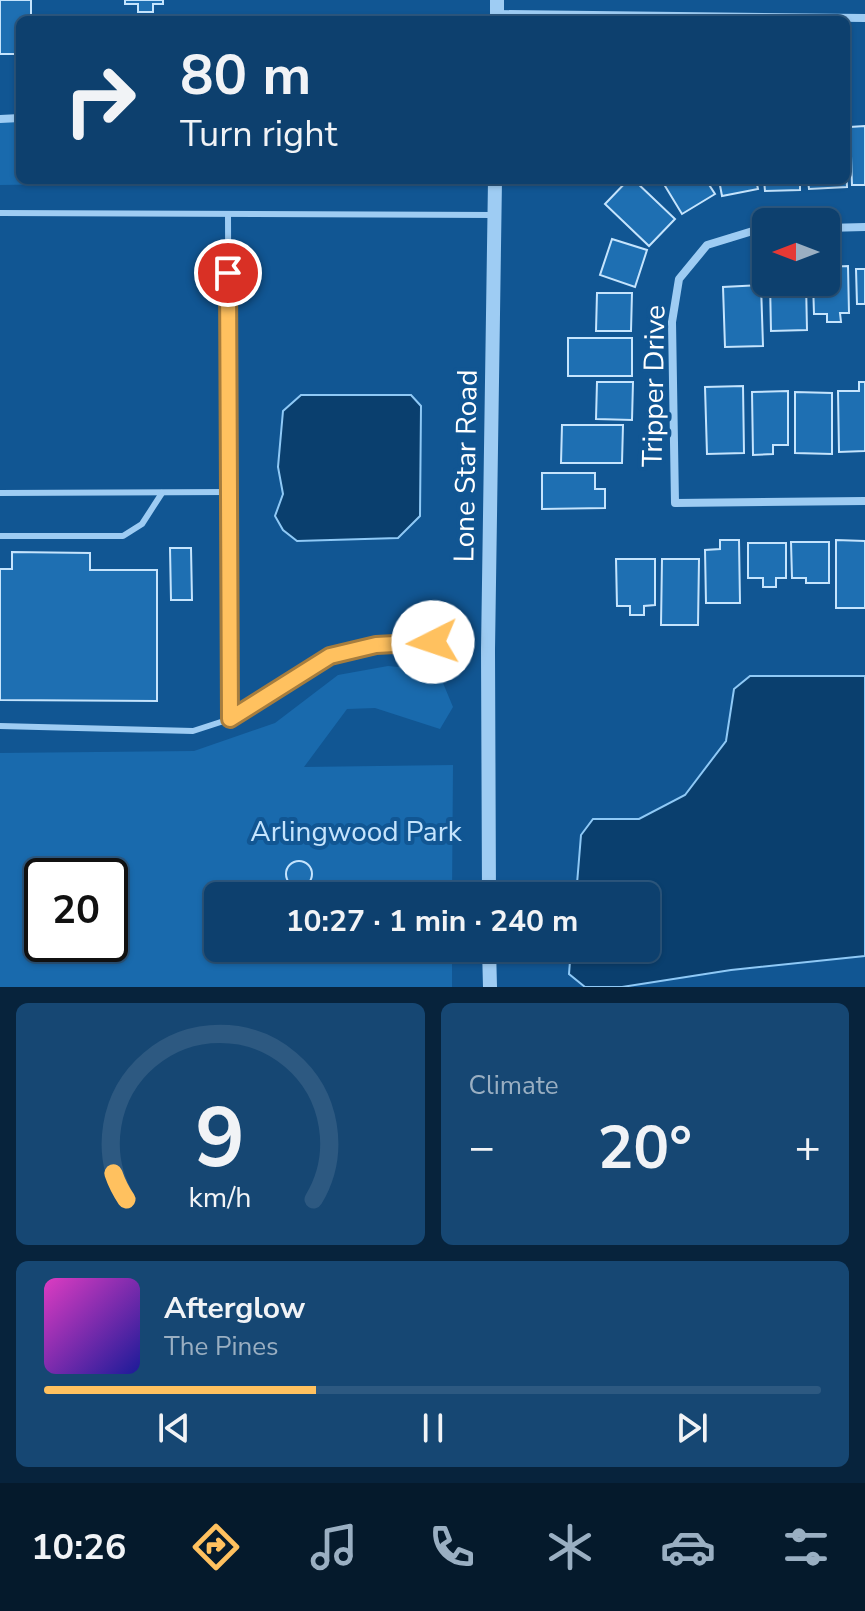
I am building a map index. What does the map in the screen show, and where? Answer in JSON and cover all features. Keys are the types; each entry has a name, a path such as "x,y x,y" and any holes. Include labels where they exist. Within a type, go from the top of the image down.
{"street":[{"path":"497,11 760,16"},
{"name":"Lone Star Road","path":"489,882 488,650 495,184"},
{"path":"840,228 865,227"},
{"name":"Tripper Drive","path":"752,231 707,245 679,279 672,322 675,503 865,501"},
{"path":"489,962 490,987"}],"lane":[{"path":"0,213 494,215"},
{"path":"228,214 230,719"},
{"path":"0,493 229,492"},
{"path":"0,536 123,536 142,524 162,493"},
{"path":"0,726 193,731 230,719 330,656 376,645 433,642"}],"green space":[{"path":"16,117 16,184 66,184 0,185 0,119"},
{"name":"Arlingwood Park","path":"388,666 438,671 453,707 440,729 375,708 347,709 304,767 453,765 452,882 204,882 204,962 452,962 452,987 0,987 0,753 194,751 275,723 338,675"}],"shaded area":[{"path":"301,395 411,395 421,406 420,516 398,538 297,541 283,530 275,516 283,494 278,467 283,411"},
{"path":"750,676 865,676 865,956 731,970 622,987 585,987 569,974 570,962 660,962 660,882 577,882 581,835 593,819 639,819 685,795 726,741 734,689"}],"building":[{"path":"0,0 31,0 31,16 16,16 16,54 0,54"},
{"path":"125,0 163,0 163,4 153,4 153,12 138,12 138,4 125,4"},
{"path":"865,126 865,185 852,185 850,127"},
{"path":"624,184 638,184 675,219 649,246 605,204"},
{"path":"664,184 709,184 715,194 682,214"},
{"path":"720,184 757,184 758,189 722,196"},
{"path":"764,184 800,184 800,190 765,191"},
{"path":"808,184 847,184 847,187 809,189"},
{"path":"612,239 647,250 635,287 600,275"},
{"path":"840,266 848,266 849,313 840,313 841,322 827,322 827,314 814,314 813,296 840,296"},
{"path":"856,269 865,269 865,304 857,304"},
{"path":"752,285 752,296 761,296 763,346 725,347 723,287"},
{"path":"597,293 632,293 631,331 596,331"},
{"path":"770,296 806,296 807,330 771,331"},
{"path":"568,338 632,338 632,376 568,376"},
{"path":"597,382 633,382 632,420 596,419"},
{"path":"859,382 865,382 865,451 839,452 838,391 859,391"},
{"path":"743,386 744,453 707,454 705,387"},
{"path":"788,391 788,445 773,445 773,454 753,455 752,392"},
{"path":"795,392 832,393 832,454 795,453"},
{"path":"562,425 623,425 622,463 561,463"},
{"path":"542,473 595,473 595,489 605,489 605,508 542,509"},
{"path":"720,540 739,540 740,603 706,603 705,550 720,549"},
{"path":"836,540 865,541 865,608 836,608"},
{"path":"791,542 829,542 829,583 806,583 806,578 792,578"},
{"path":"748,543 786,543 786,578 776,578 776,587 763,587 763,578 748,578"},
{"path":"170,548 191,548 192,600 171,600"},
{"path":"12,552 90,553 90,570 157,570 157,701 0,700 0,569 12,569"},
{"path":"616,559 655,559 655,605 644,606 644,615 630,615 630,606 617,606"},
{"path":"662,559 699,559 698,625 661,625"},
{"path":"294,862 304,862 311,869 309,882 289,882 287,879 287,869"}],"route":[{"path":"228,273 230,719 330,656 376,645 433,642"}]}
